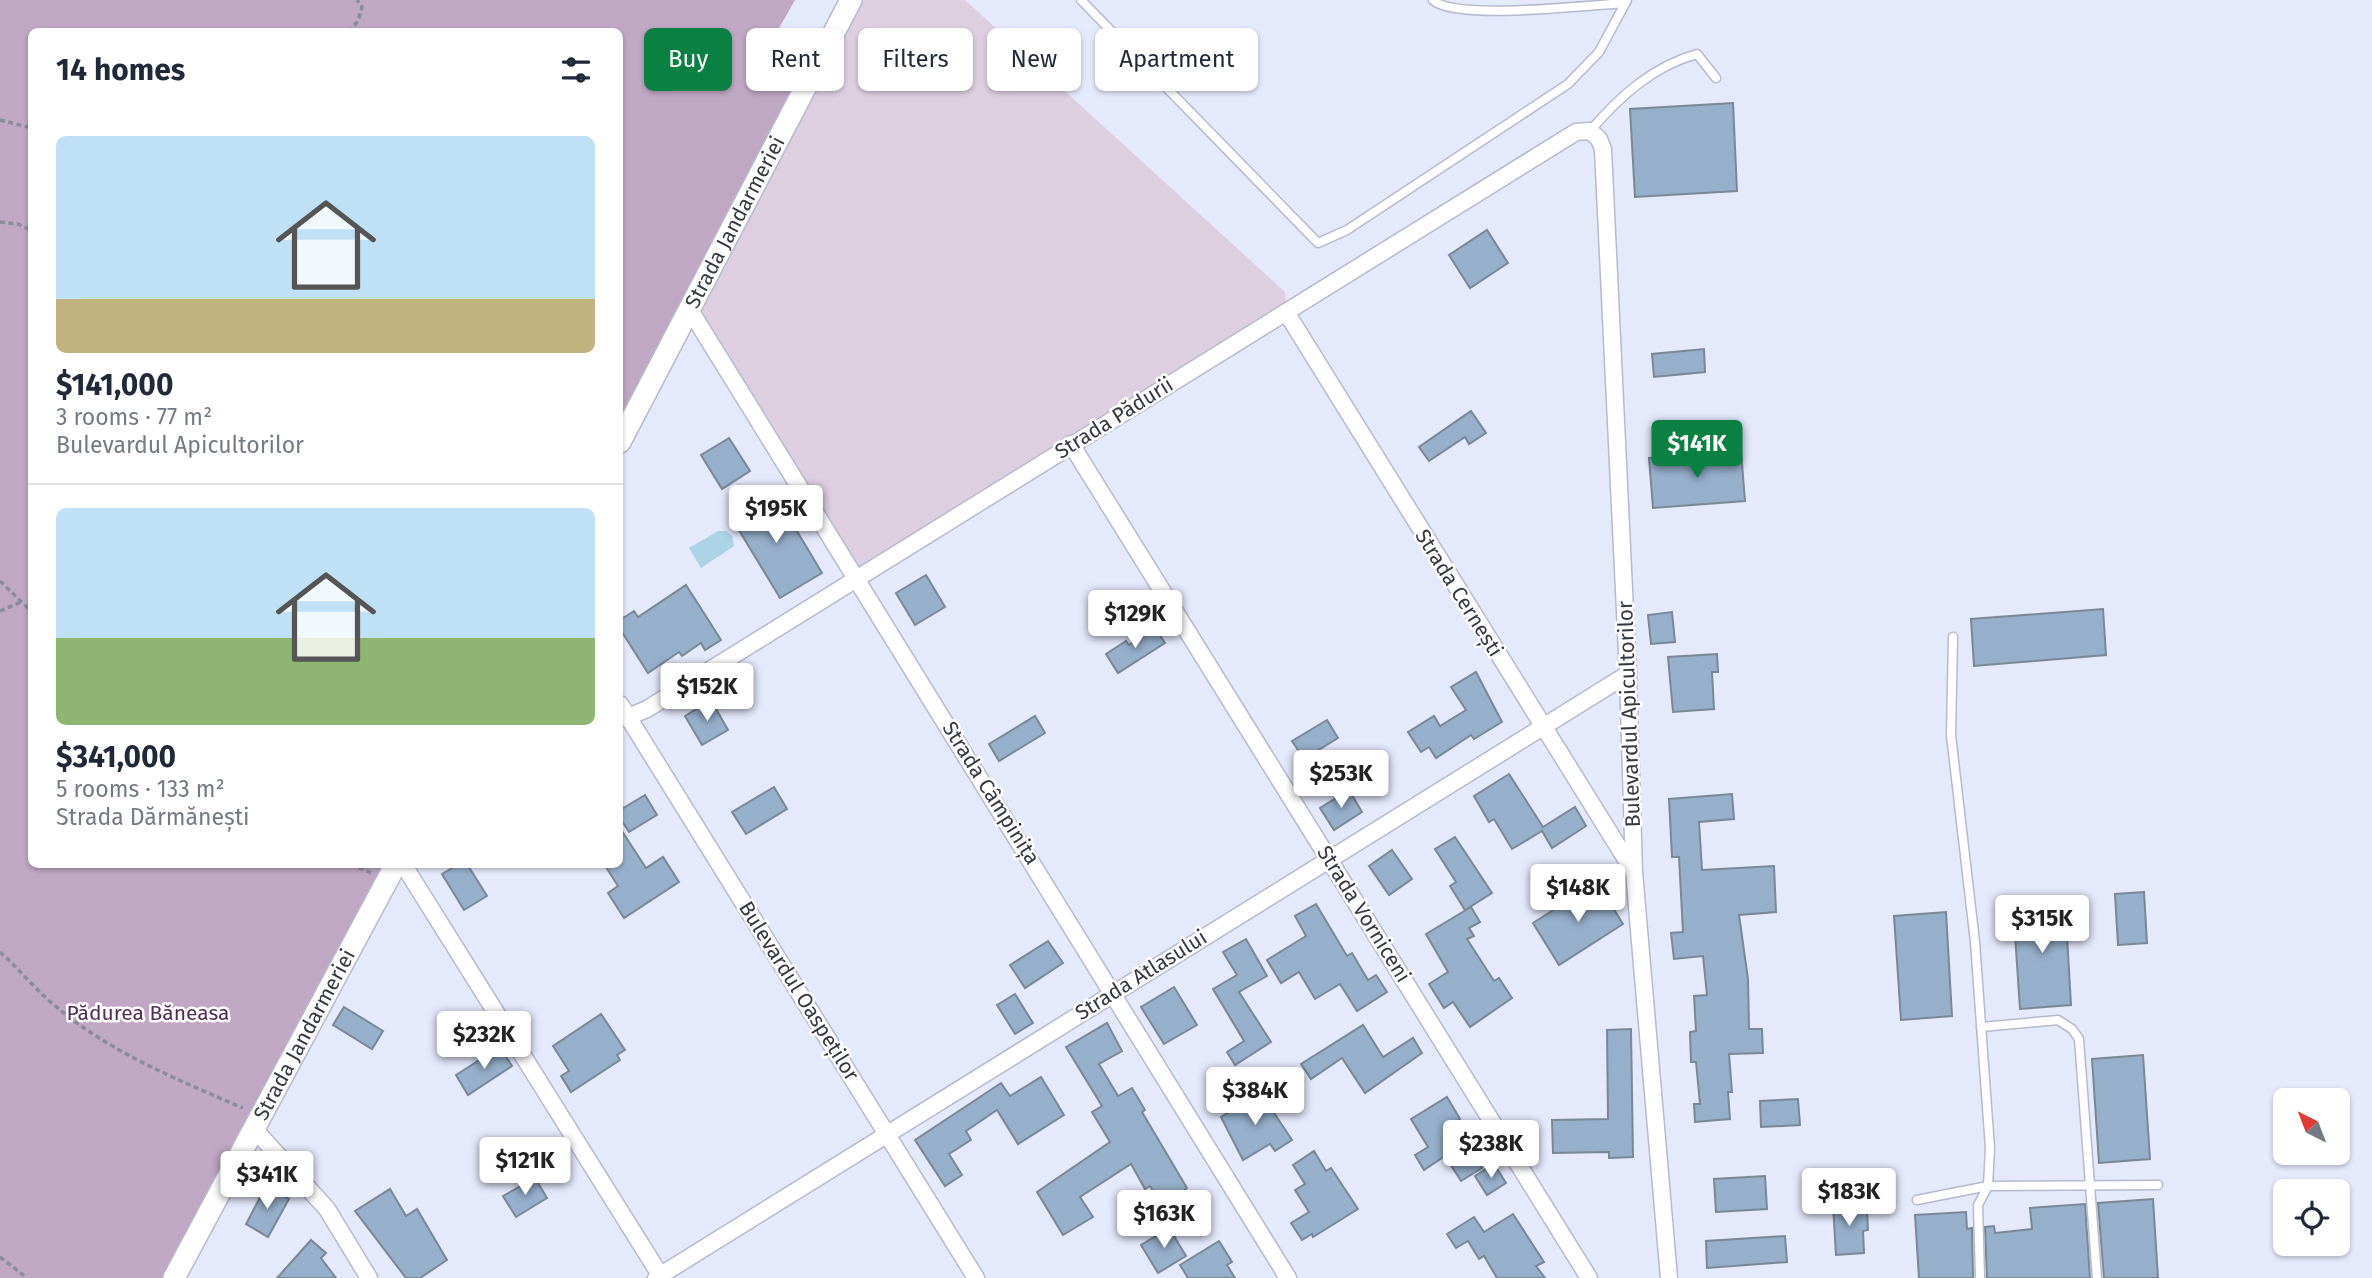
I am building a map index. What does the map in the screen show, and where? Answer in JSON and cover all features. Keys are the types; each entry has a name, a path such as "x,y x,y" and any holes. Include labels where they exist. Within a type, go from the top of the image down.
{"street":[{"name":"Strada Jandarmeriei","path":"623,436 851,0"},
{"name":"Bulevardul Apicultorilor","path":"1590,131 1599,139 1603,149 1628,674 1634,872 1669,1278"},
{"name":"Strada Pădurii","path":"623,713 647,709 1576,132 1590,131"},
{"name":"Strada Câmpinița","path":"690,310 1114,992 1288,1278"},
{"name":"Strada Cernești","path":"1286,312 1634,872"},
{"name":"Strada Vorniceni","path":"1071,444 1589,1278"},
{"name":"Strada Atlasului","path":"659,1277 1628,674"},
{"name":"Bulevardul Oaspeților","path":"623,715 976,1278"},
{"name":"Strada Jandarmeriei","path":"174,1278 394,868"},
{"path":"405,868 659,1277"},
{"path":"258,1123 327,1209 369,1278"}],"lane":[{"path":"1082,0 1318,243 1347,230 1568,84 1599,52 1626,2"},
{"path":"1433,0 1451,10 1485,11 1626,2"},
{"path":"1590,131 1615,102 1637,84 1684,58 1698,54 1717,78"},
{"path":"1953,637 1951,735 1975,942 1990,1148 1988,1186 1978,1205 1980,1278"},
{"path":"1982,1027 2058,1020 2072,1029 2079,1040 2097,1278"},
{"path":"1917,1200 1988,1186 2158,1185"}],"path":[{"path":"352,28 358,21 362,7 357,0"},
{"path":"0,120 28,127"},
{"path":"0,222 18,224 28,229"},
{"path":"0,581 28,608"},
{"path":"0,611 21,602"},
{"path":"0,953 54,1005 101,1038 258,1123"},
{"path":"0,1257 27,1278"}],"shaded area":[{"path":"851,0 965,0 996,28 987,28 987,91 1065,91 1285,292 1286,312 856,577 690,310 804,91 844,91 844,28 836,28"}],"green space":[{"name":"Pădurea Băneasa","path":"0,0 795,0 779,28 746,28 746,91 803,91 623,436 623,28 28,28 28,868 394,868 174,1278 0,1278"}],"water":[{"path":"718,531 726,531 732,536 734,546 701,568 689,548"}],"building":[{"path":"1733,103 1737,191 1635,197 1630,109"},
{"path":"1487,230 1508,263 1470,288 1449,255"},
{"path":"1704,349 1705,372 1654,377 1652,354"},
{"path":"1471,411 1486,433 1469,444 1465,437 1429,461 1419,447"},
{"path":"729,438 750,471 722,489 701,455"},
{"path":"1741,451 1745,501 1653,508 1649,458"},
{"path":"773,491 822,573 780,598 731,517"},
{"path":"926,575 945,607 915,625 896,593"},
{"path":"686,585 721,640 705,650 701,643 682,656 679,652 648,673 623,634 623,618 634,611 638,617"},
{"path":"2103,609 2106,655 1974,666 1971,619"},
{"path":"1672,612 1675,642 1651,644 1648,615"},
{"path":"1155,628 1165,643 1118,673 1106,654 1126,641 1129,645"},
{"path":"1717,654 1718,672 1712,672 1714,709 1673,712 1668,657"},
{"path":"1476,672 1502,722 1474,739 1471,735 1436,758 1429,747 1421,752 1408,732 1434,716 1440,726 1466,710 1451,687"},
{"path":"711,700 728,730 702,745 685,716"},
{"path":"1035,716 1045,733 999,761 989,744"},
{"path":"1327,720 1338,738 1304,759 1292,741"},
{"path":"1509,774 1543,827 1575,807 1586,826 1552,848 1542,831 1512,849 1494,819 1489,822 1474,796"},
{"path":"774,787 787,809 746,834 732,812"},
{"path":"1349,790 1362,812 1334,830 1320,808"},
{"path":"1732,794 1734,819 1699,822 1702,870 1774,866 1776,912 1739,915 1748,979 1749,1029 1762,1029 1763,1053 1729,1054 1732,1092 1728,1092 1730,1119 1695,1122 1694,1104 1700,1104 1696,1062 1691,1062 1690,1032 1696,1031 1694,996 1707,995 1703,956 1674,959 1671,933 1683,932 1679,857 1672,857 1669,799"},
{"path":"645,795 657,815 629,832 623,823 623,808"},
{"path":"623,833 646,868 663,857 679,882 624,918 608,893 618,886 607,868 623,868"},
{"path":"1455,837 1492,893 1465,910 1450,886 1456,882 1435,849"},
{"path":"1392,850 1412,879 1389,895 1369,866"},
{"path":"452,868 470,868 487,896 464,910 442,874"},
{"path":"1597,882 1623,924 1559,965 1533,923"},
{"path":"2144,892 2147,943 2118,945 2115,894"},
{"path":"2065,901 2071,1005 2020,1009 2013,905"},
{"path":"1316,904 1347,956 1352,953 1368,980 1376,975 1387,992 1357,1011 1340,984 1315,999 1299,972 1281,983 1267,960 1306,936 1295,916"},
{"path":"1471,907 1480,922 1469,928 1474,936 1467,939 1494,981 1499,978 1512,998 1470,1027 1453,1002 1444,1008 1429,984 1448,972 1426,934"},
{"path":"1946,912 1952,1016 1901,1020 1894,916"},
{"path":"1246,939 1267,976 1239,992 1271,1042 1235,1065 1227,1052 1244,1041 1213,989 1237,975 1223,952"},
{"path":"1048,941 1063,963 1025,988 1010,965"},
{"path":"1174,987 1197,1025 1164,1044 1141,1007"},
{"path":"1015,994 1033,1023 1015,1034 997,1005"},
{"path":"344,1007 383,1031 372,1049 333,1025"},
{"path":"601,1014 625,1050 617,1055 620,1060 571,1092 561,1076 569,1071 553,1046"},
{"path":"1107,1023 1122,1051 1099,1064 1118,1096 1132,1088 1145,1110 1142,1112 1187,1188 1181,1193 1189,1205 1170,1218 1150,1186 1145,1189 1131,1164 1080,1197 1093,1217 1063,1235 1037,1192 1110,1142 1092,1112 1102,1106 1066,1047"},
{"path":"1363,1025 1383,1057 1413,1038 1422,1053 1365,1093 1342,1058 1311,1079 1301,1064"},
{"path":"1631,1029 1633,1157 1609,1158 1609,1152 1553,1153 1552,1120 1608,1119 1607,1030"},
{"path":"500,1047 512,1066 468,1095 456,1075"},
{"path":"2143,1055 2150,1159 2099,1163 2092,1059"},
{"path":"1041,1077 1064,1115 1018,1144 997,1110 966,1131 971,1140 949,1154 962,1175 945,1186 915,1140 1001,1083 1010,1096"},
{"path":"1260,1092 1292,1140 1275,1151 1270,1144 1243,1160 1221,1117"},
{"path":"1447,1097 1460,1119 1453,1123 1482,1168 1461,1181 1445,1156 1424,1170 1415,1155 1428,1147 1411,1119"},
{"path":"1798,1099 1800,1125 1761,1127 1760,1101"},
{"path":"1314,1151 1326,1171 1331,1168 1358,1209 1313,1237 1312,1234 1302,1240 1291,1223 1309,1212 1295,1190 1305,1184 1293,1165"},
{"path":"1494,1164 1506,1183 1487,1195 1475,1176"},
{"path":"1765,1176 1767,1209 1716,1212 1714,1179"},
{"path":"535,1178 547,1198 516,1217 503,1196"},
{"path":"266,1186 289,1199 268,1237 246,1224"},
{"path":"390,1189 406,1216 417,1209 447,1260 420,1278 406,1278 355,1211"},
{"path":"2153,1199 2158,1278 2104,1278 2098,1203"},
{"path":"1860,1202 1860,1212 1867,1212 1868,1230 1863,1231 1864,1253 1836,1255 1833,1204"},
{"path":"2085,1204 2090,1278 1987,1278 1985,1227 1994,1226 1995,1233 2032,1229 2030,1208"},
{"path":"1966,1212 1967,1229 1972,1228 1973,1278 1919,1278 1915,1215"},
{"path":"1513,1214 1544,1262 1536,1266 1545,1278 1497,1278 1484,1256 1479,1259 1468,1241 1456,1248 1447,1234 1474,1217 1484,1232"},
{"path":"1169,1228 1186,1256 1158,1273 1141,1245"},
{"path":"1785,1236 1787,1262 1707,1268 1706,1241"},
{"path":"311,1240 326,1253 321,1258 336,1278 277,1278"},
{"path":"1219,1241 1232,1262 1227,1265 1235,1278 1188,1278 1180,1265"}]}
